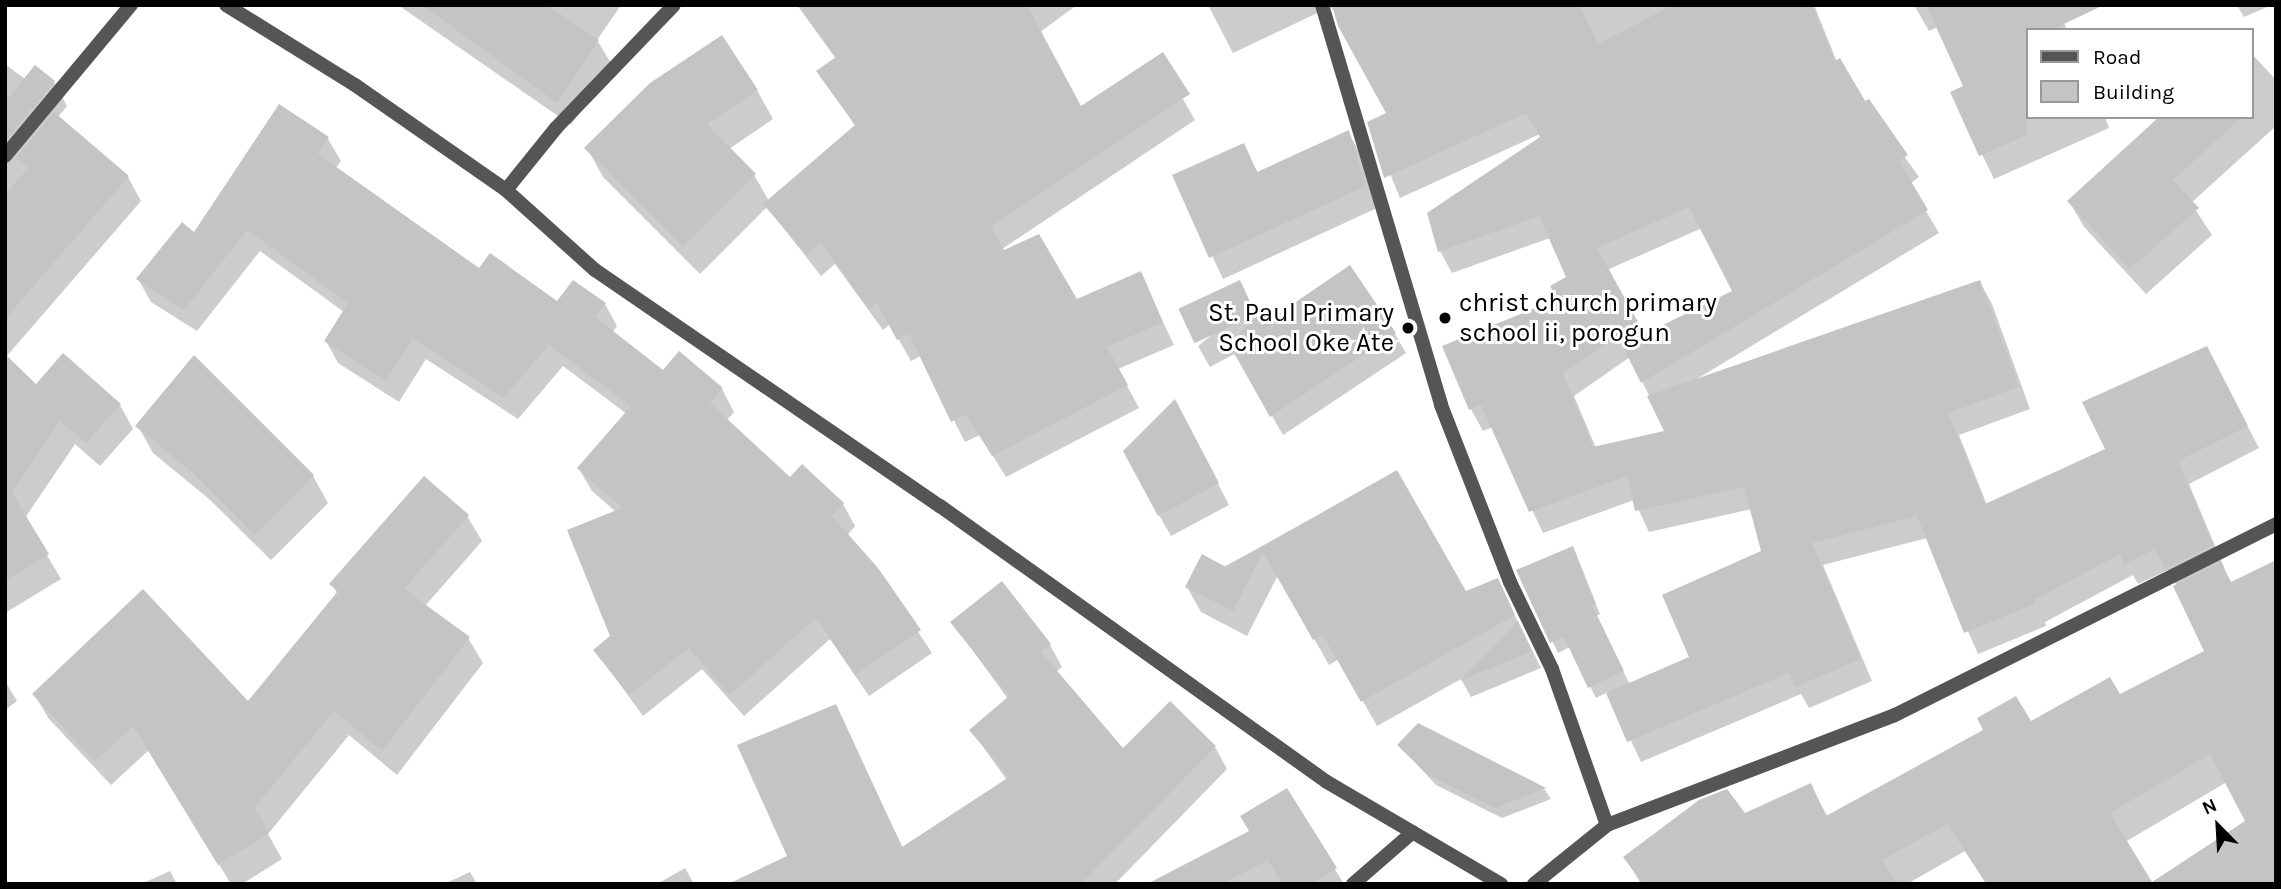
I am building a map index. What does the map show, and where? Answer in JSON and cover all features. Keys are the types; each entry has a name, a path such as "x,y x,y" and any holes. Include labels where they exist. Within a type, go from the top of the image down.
{"street":[{"path":"5,156 131,5"},
{"path":"226,5 355,85 506,190 595,270 951,514 1326,782 1501,884"},
{"path":"506,190 556,128 674,5"},
{"path":"1321,5 1441,405 1510,582 1552,669 1606,825"},
{"path":"1534,884 1606,825 1895,715 2276,524"},
{"path":"1353,884 1413,832"}],"building":[{"path":"422,5 547,5 599,40 557,103"},
{"path":"798,5 1027,5 1081,106 1163,52 1190,94 991,226 1004,250 1039,234 1077,299 1141,271 1163,322 1107,347 1128,385 992,456 966,414 951,422 909,334 897,340 877,303 869,309 821,243 807,255 763,204 855,125 816,71 836,57"},
{"path":"1332,5 1579,5 1598,44 1673,5 1812,5 1835,61 1840,58 1865,101 1869,99 1908,155 1899,161 1928,210 1641,383 1622,345 1732,291 1689,207 1597,248 1638,322 1563,373 1593,447 1664,431 1647,396 1980,280 2019,387 1948,413 1985,504 2105,449 2082,402 2207,346 2248,426 2178,461 2213,545 2165,569 2155,549 2124,564 2120,554 2034,600 2035,604 1964,633 1917,516 1812,543 1861,659 1795,687 1789,673 1627,742 1606,693 1689,657 1662,595 1761,551 1744,487 1635,511 1627,476 1529,512 1481,405 1469,410 1442,346 1557,299 1550,286 1566,277 1539,216 1438,252 1427,213 1540,137 1526,113 1384,178 1367,122 1386,113 1338,26"},
{"path":"1926,5 2104,5 2055,28 2025,28 2027,135 1979,156 1950,92 1963,86"},
{"path":"722,35 758,90 707,124 756,174 683,246 584,148 650,83"},
{"path":"35,65 55,81 5,141 5,102"},
{"path":"279,104 329,137 318,154 479,268 490,253 557,301 573,280 606,303 595,317 663,370 679,351 723,388 710,403 790,477 802,464 844,503 832,516 878,568 921,630 855,675 816,618 730,695 689,648 629,695 593,650 610,636 567,530 622,508 577,468 631,406 549,345 504,398 413,338 386,381 324,341 348,303 247,230 184,310 136,279 182,222 194,232"},
{"path":"54,112 129,176 5,319 5,195 29,167 16,158"},
{"path":"2157,119 2240,119 2173,180 2199,208 2130,269 2067,201"},
{"path":"1349,130 1366,186 1209,258 1172,175 1244,143 1257,172"},
{"path":"1350,265 1396,333 1270,417 1229,344 1257,316 1262,325"},
{"path":"1240,280 1256,314 1194,343 1178,309"},
{"path":"63,353 121,404 86,443 60,421 12,493 49,554 5,581 5,354 36,384"},
{"path":"194,355 314,475 255,535 192,472 135,426"},
{"path":"1175,399 1219,483 1158,516 1123,451"},
{"path":"1397,470 1466,591 1498,578 1515,615 1361,702 1323,635 1313,640 1263,552 1233,611 1185,587 1202,554 1226,567"},
{"path":"424,476 469,515 404,589 470,637 382,751 334,711 254,808 269,833 218,865 133,726 95,761 32,694 143,589 248,701 338,591 329,584"},
{"path":"1573,546 1596,604 1592,605 1624,671 1588,688 1564,637 1550,643 1516,570"},
{"path":"2276,560 2276,884 1987,884 1947,824 1882,860 1897,884 1643,884 1623,857 1699,800 1727,789 1745,813 1811,783 1826,816 1983,730 1977,718 2016,696 2031,721 2110,677 2120,694 2204,651 2173,586 2221,562 2231,582","holes":["2210,754 2245,821 2152,882 2110,813"]},
{"path":"1002,581 1051,644 1041,652 1123,748 1170,701 1216,746 1081,884 728,884 787,856 737,745 836,704 902,847 1009,777 969,730 1009,696 950,622"},
{"path":"1518,621 1532,651 1460,681"},
{"path":"1418,723 1546,788 1495,808 1428,775 1397,745"},
{"path":"1287,788 1337,868 1312,884 1282,884 1268,860 1222,884 1147,884 1249,831 1240,816"}],"place":[{"name":"christ church primary school ii, porogun","path":"1445,318"},
{"name":"St. Paul Primary School Oke Ate","path":"1408,328"}]}
